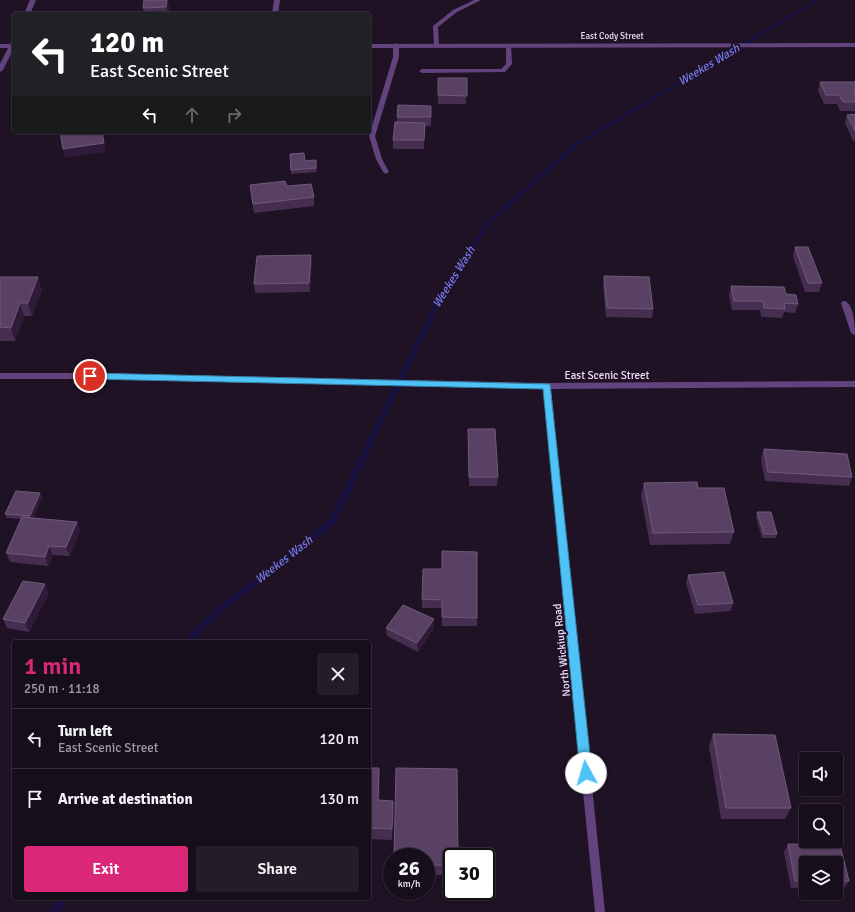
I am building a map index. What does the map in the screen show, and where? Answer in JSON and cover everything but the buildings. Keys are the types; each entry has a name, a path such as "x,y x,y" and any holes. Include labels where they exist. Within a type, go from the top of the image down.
{"street":[{"path":"28,12 33,0"},
{"path":"275,12 277,0"},
{"path":"436,46 435,27 456,11 478,0"},
{"path":"0,46 12,44"},
{"path":"422,71 503,71 509,64 508,45"},
{"name":"East Cody Street","path":"371,46 855,45"},
{"path":"0,70 12,46"},
{"path":"386,172 379,160 372,136 372,123 396,57 396,46"},
{"path":"845,304 855,333"},
{"name":"East Scenic Street","path":"0,376 90,376 547,386 855,384"},
{"name":"North Wickiup Road","path":"547,386 600,912"}],"waterway":[{"name":"Weekes Wash","path":"188,640 219,610 332,522 434,310 488,223 577,144 818,0"},
{"name":"Weekes Wash","path":"55,912 61,900"}],"route":[{"path":"90,376 547,386 586,773"}]}
